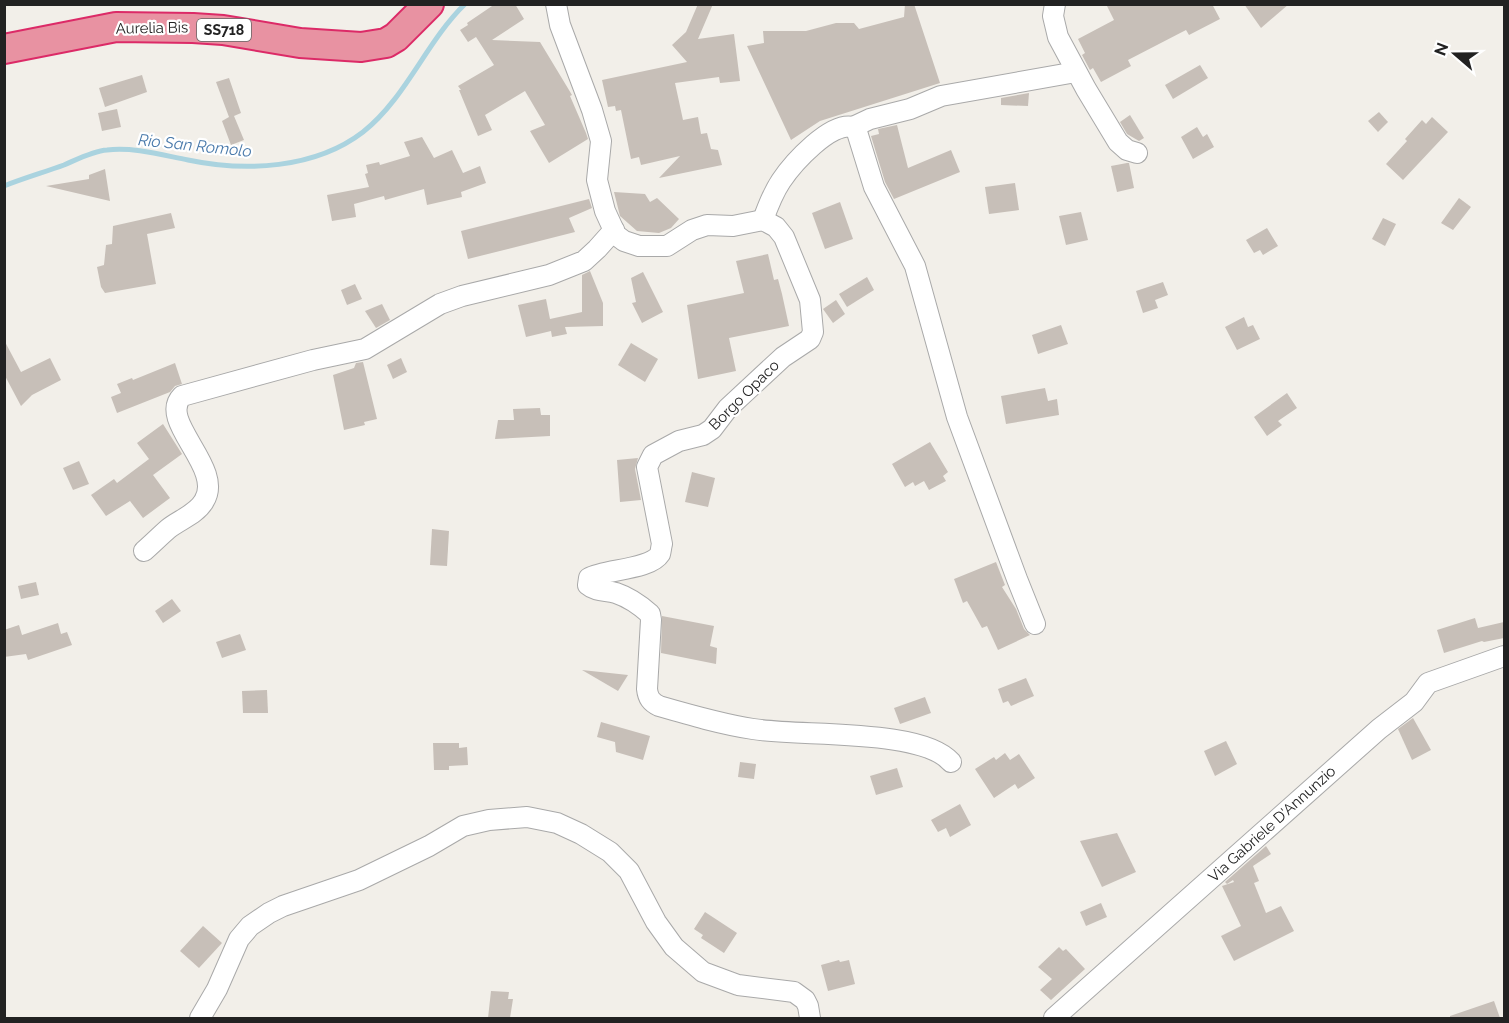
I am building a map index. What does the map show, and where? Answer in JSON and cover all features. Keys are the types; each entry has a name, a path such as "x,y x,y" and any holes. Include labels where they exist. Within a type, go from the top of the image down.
{"highway":[{"name":"Aurelia Bis","path":"4,49 116,27 223,30 300,43 361,47 386,43 396,37 429,4"}],"street":[{"path":"556,4 560,25 592,110 601,141 597,180 616,235 624,241 639,246 667,246 692,230 707,225 732,226 763,220 775,191 796,162 822,138 836,129 847,125 854,127 874,187 915,266 957,417 1035,624"},
{"path":"1055,4 1054,27 1076,72 1118,142 1127,150 1137,153"},
{"path":"854,127 865,121 910,109 948,94 1076,72"},
{"name":"Borgo Opaco","path":"763,220 776,227 784,237 810,300 813,332 810,339 783,357 728,408 712,429 703,435 679,441 653,455 647,468 662,544 660,554 654,559 629,569 597,574 589,579 588,585 593,589 616,593 650,614 647,689 652,703 712,721 756,730 902,741 935,751 951,762"},
{"path":"144,551 169,528 198,509 208,494 207,475 181,426 176,411 177,402 182,396 313,360 365,349 440,304 462,296 549,275 584,261 614,230"},
{"name":"Via Gabriele D'Annunzio","path":"1054,1018 1379,729 1414,702 1428,683 1504,657"},
{"path":"200,1018 217,989 239,939 250,926 269,913 359,880 429,846 463,826 489,820 527,817 556,823 581,834 610,852 629,871 656,922 674,947 703,972 738,985 794,992 805,1000 810,1018"}],"building":[{"path":"495,4 515,4 524,19 492,40 540,42 572,95 570,96 586,133 588,139 549,163 530,131 545,125 525,91 485,115 492,130 478,136 459,90 461,90 458,86 494,65 476,37 468,42 460,30"},
{"path":"698,4 713,4 698,39 734,34 740,81 720,83 719,77 675,83 683,120 698,117 701,134 707,133 711,149 718,150 722,165 659,178 680,156 641,165 639,157 631,159 621,110 616,111 615,106 608,107 602,80 687,62 672,45 686,32"},
{"path":"905,4 914,4 940,83 820,121 791,140 747,46 764,43 763,31 806,31 836,23 854,23 859,29 904,17"},
{"path":"1106,4 1212,4 1220,19 1189,35 1186,30 1128,60 1131,66 1101,82 1093,68 1090,70 1082,55 1085,53 1078,39 1114,20"},
{"path":"1244,4 1289,4 1261,28"},
{"path":"1200,65 1208,78 1173,99 1165,85"},
{"path":"142,75 147,92 105,107 99,88"},
{"path":"229,78 241,113 234,116 244,140 231,145 222,121 229,117 216,82"},
{"path":"1029,93 1028,106 1001,105 1001,98"},
{"path":"117,109 121,127 102,131 98,113"},
{"path":"1379,112 1388,122 1378,132 1368,121"},
{"path":"1130,115 1144,138 1139,141 1127,134 1120,122"},
{"path":"1432,117 1448,132 1403,180 1386,164 1422,120 1426,124"},
{"path":"897,125 908,168 951,150 960,172 894,199 885,182 871,136 879,134 878,129"},
{"path":"1197,127 1203,137 1207,134 1214,147 1193,159 1181,137"},
{"path":"422,137 434,158 452,150 463,173 480,166 486,183 461,192 462,197 427,205 424,189 385,200 384,196 354,204 356,217 332,221 327,195 369,187 365,174 368,173 366,165 379,162 380,165 410,156 404,142"},
{"path":"1129,163 1134,188 1117,192 1111,166"},
{"path":"105,169 110,201 46,186 89,179 89,175"},
{"path":"1015,183 1019,210 989,214 985,187"},
{"path":"614,192 645,194 650,202 657,198 679,219 671,228 659,233 637,231 620,216"},
{"path":"1459,198 1471,207 1453,230 1441,223"},
{"path":"589,199 592,208 569,218 575,232 468,259 461,231"},
{"path":"840,202 853,239 825,249 812,213"},
{"path":"1081,212 1088,240 1066,245 1059,216"},
{"path":"171,213 175,228 147,234 156,284 105,293 101,287 97,267 104,265 106,245 112,244 113,226"},
{"path":"1383,218 1396,224 1385,246 1372,239"},
{"path":"1267,228 1278,246 1263,255 1260,250 1254,253 1246,240"},
{"path":"768,254 774,280 778,279 789,326 729,338 736,371 698,379 687,305 744,293 736,261"},
{"path":"590,271 603,303 603,326 565,327 567,334 552,337 551,331 526,337 518,305 546,299 550,319 582,312 582,275"},
{"path":"643,272 663,312 642,323 632,303 636,302 631,278"},
{"path":"867,277 874,290 847,307 839,294"},
{"path":"1163,282 1168,295 1155,300 1158,308 1143,313 1136,291"},
{"path":"355,284 362,299 347,305 341,290"},
{"path":"836,300 845,314 833,323 823,309"},
{"path":"382,304 390,320 376,328 365,311"},
{"path":"1244,317 1248,327 1253,325 1260,339 1237,350 1225,327"},
{"path":"1061,325 1068,344 1038,354 1032,335"},
{"path":"4,340 21,372 50,358 61,380 32,395 21,406 4,374"},
{"path":"631,343 658,359 645,382 618,365"},
{"path":"401,358 407,372 393,379 387,365"},
{"path":"363,362 377,419 364,422 365,425 344,430 333,375 354,368 356,363"},
{"path":"175,363 182,384 175,386 170,392 117,413 111,397 121,393 117,384"},
{"path":"1045,388 1048,401 1057,399 1059,415 1006,424 1001,396"},
{"path":"1287,393 1297,408 1278,421 1282,425 1267,436 1254,417"},
{"path":"540,408 541,415 550,415 550,436 495,439 498,420 514,420 513,409"},
{"path":"163,424 182,454 153,475 170,498 143,518 130,501 106,516 91,495 114,479 117,483 149,459 137,443"},
{"path":"930,442 948,472 943,476 946,481 929,490 924,481 915,486 913,482 905,487 892,464"},
{"path":"638,458 635,469 641,500 620,502 617,460"},
{"path":"79,461 89,484 73,490 63,468"},
{"path":"692,472 715,478 708,507 685,502"},
{"path":"432,529 449,531 447,566 430,565"},
{"path":"996,562 1005,585 1002,587 1016,609 1024,629 1030,635 998,650 987,626 982,628 967,601 963,603 954,579"},
{"path":"36,582 39,595 21,599 18,586"},
{"path":"172,599 181,611 163,623 155,611"},
{"path":"662,616 714,626 710,646 717,648 716,664 661,653"},
{"path":"1475,618 1478,628 1504,622 1504,638 1482,641 1444,653 1437,630"},
{"path":"58,623 61,634 67,632 72,645 28,660 26,654 4,657 4,630 19,625 22,635"},
{"path":"240,634 246,650 222,658 216,642"},
{"path":"582,670 628,675 618,691"},
{"path":"1026,678 1034,696 1011,706 1008,701 1003,703 998,689"},
{"path":"267,690 268,713 243,713 242,691"},
{"path":"925,697 931,713 900,724 894,708"},
{"path":"1413,718 1431,750 1412,760 1398,729"},
{"path":"601,722 650,736 643,760 616,752 615,742 597,737"},
{"path":"1226,741 1237,764 1215,776 1204,751"},
{"path":"433,743 459,743 459,748 467,747 468,765 449,766 449,770 434,770"},
{"path":"1005,753 1010,760 1019,754 1035,778 1018,789 1015,784 994,798 975,769 994,757 996,760"},
{"path":"740,762 756,764 754,779 738,777"},
{"path":"897,768 903,787 876,795 870,776"},
{"path":"960,804 971,825 950,837 946,828 938,832 931,820"},
{"path":"1117,833 1136,872 1102,887 1080,841"},
{"path":"1266,846 1271,854 1253,866 1259,881 1254,883 1266,913 1281,906 1294,931 1234,961 1221,936 1241,926 1222,886 1234,882 1233,880 1227,884 1225,882"},
{"path":"1101,903 1107,917 1086,926 1080,912"},
{"path":"705,912 737,933 724,953 701,938 703,935 694,929"},
{"path":"203,926 222,943 199,968 180,951"},
{"path":"1059,947 1063,951 1066,949 1085,969 1051,1000 1040,990 1052,979 1038,967"},
{"path":"839,960 840,962 849,960 855,984 828,991 821,965"},
{"path":"491,991 509,992 508,999 513,999 510,1018 488,1018"},
{"path":"1494,1001 1500,1018 1450,1018 1450,1016"}],"waterway":[{"name":"Rio San Romolo","path":"4,186 107,150 138,151 233,166 279,164 323,154 363,132 378,118 392,103 439,35 465,4"}]}
